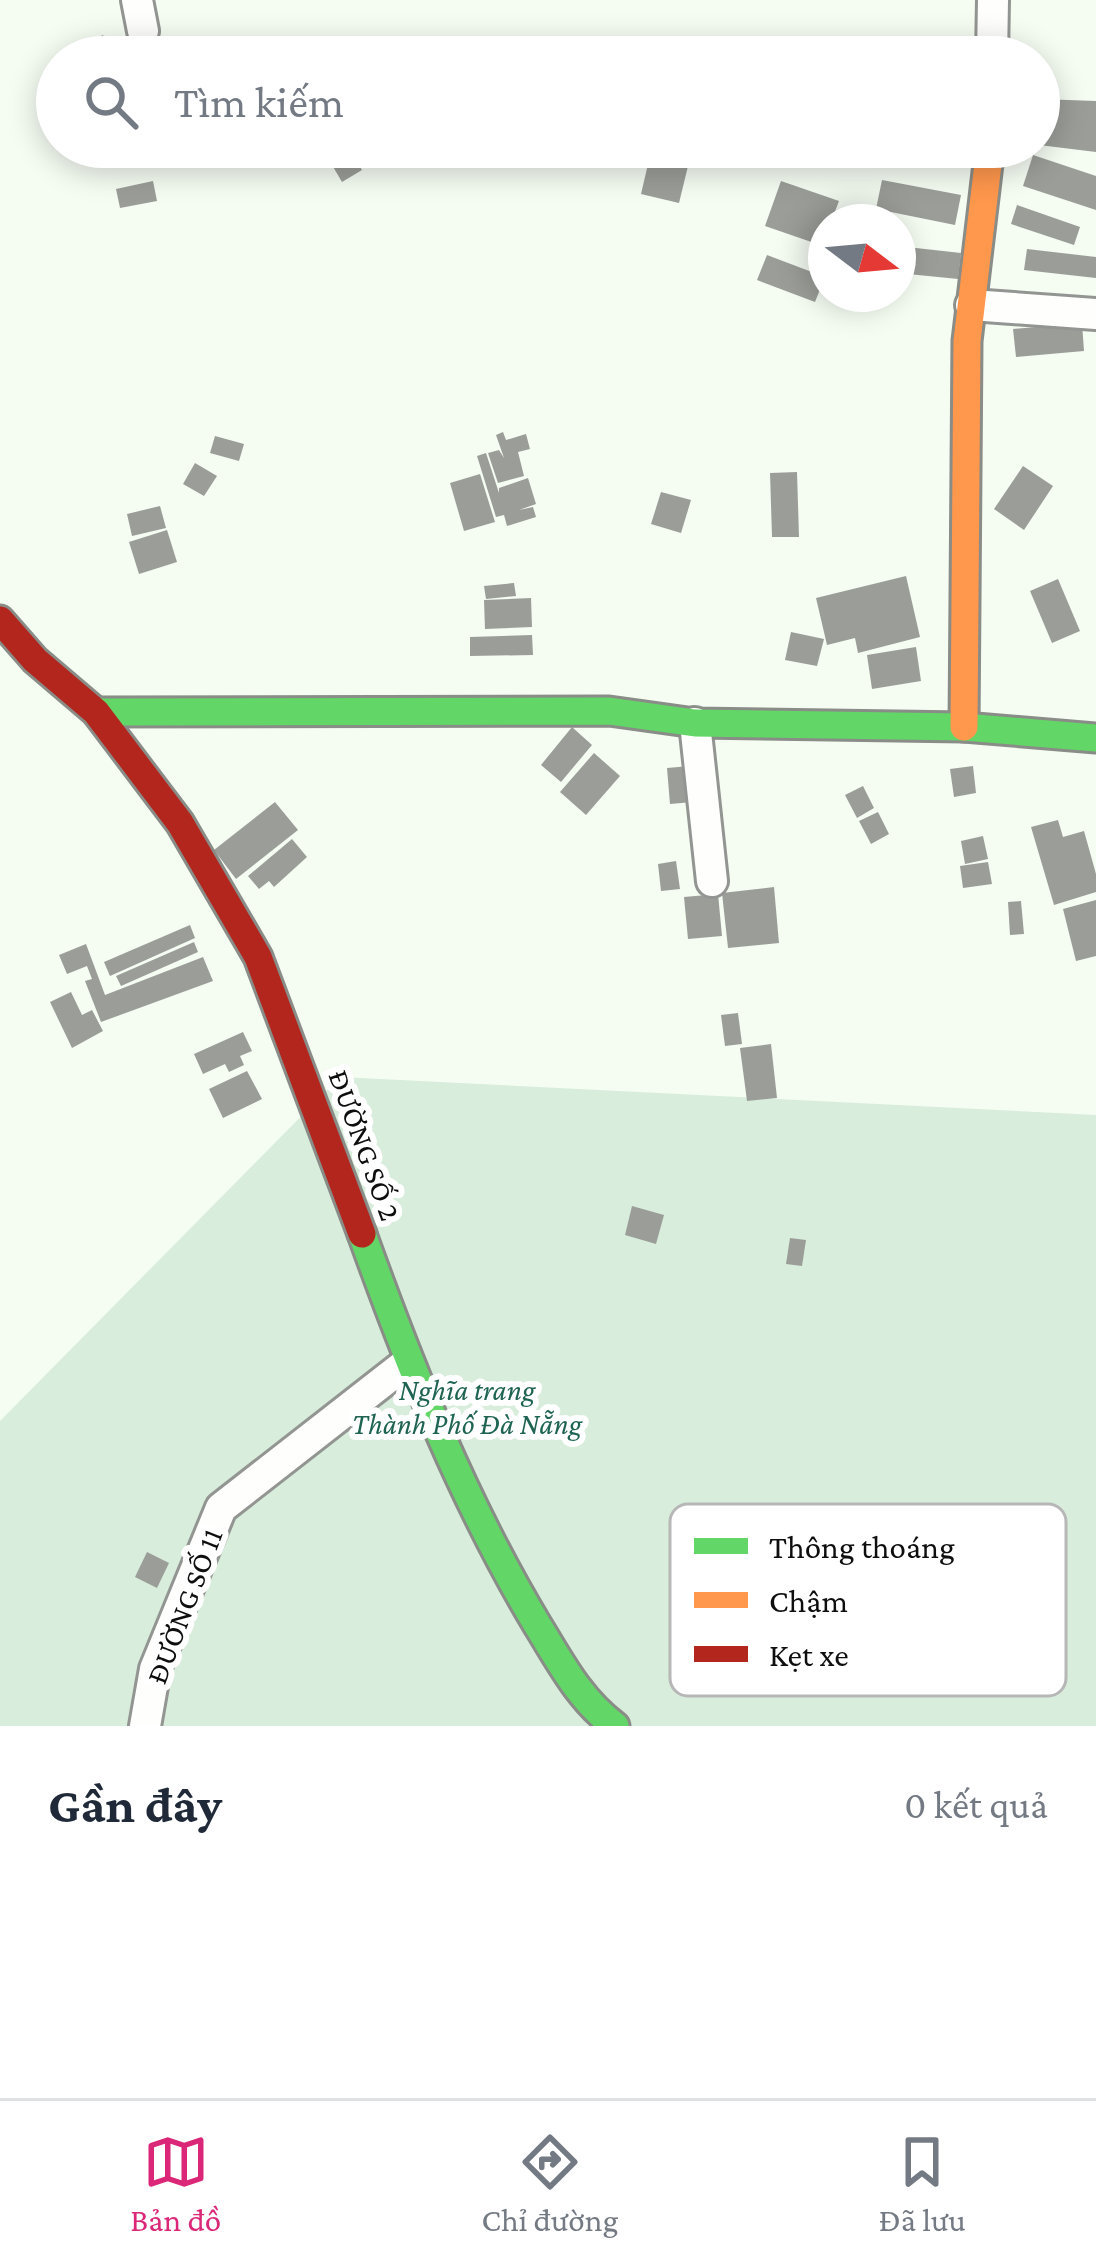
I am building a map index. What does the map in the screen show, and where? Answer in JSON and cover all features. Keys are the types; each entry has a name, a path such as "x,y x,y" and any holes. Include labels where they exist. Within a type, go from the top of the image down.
{"street":[{"path":"992,36 993,0"},
{"path":"964,727 967,341 987,168"},
{"path":"971,305 1096,314"},
{"name":"ĐƯỜNG SỐ 2","path":"0,620 35,660 97,712 180,823 258,957 408,1362 511,1580 576,1688 615,1726"},
{"path":"97,712 609,711 695,723 964,727 1096,738"},
{"path":"695,723 712,881"},
{"name":"ĐƯỜNG SỐ 11","path":"145,1726 155,1669 221,1508 408,1362"}],"green space":[{"name":"Nghĩa trang Thành Phố Đà Nẵng","path":"340,1077 1096,1115 1096,1726 0,1726 0,1421"}],"building":[{"path":"1060,100 1096,101 1096,152 1060,148"},
{"path":"1060,164 1096,176 1096,210 1023,186 1029,168 1060,168"},
{"path":"334,168 361,168 362,170 342,182"},
{"path":"647,168 688,168 679,203 641,194"},
{"path":"882,180 961,195 955,225 916,217 916,204 877,204"},
{"path":"153,181 157,201 120,208 116,189"},
{"path":"781,181 839,201 808,204 808,241 765,226"},
{"path":"1017,205 1080,227 1074,245 1011,224"},
{"path":"916,248 961,253 958,279 916,275"},
{"path":"1027,249 1096,257 1096,278 1024,270"},
{"path":"767,255 808,271 808,299 757,280"},
{"path":"1082,323 1084,351 1016,357 1013,329"},
{"path":"503,432 506,440 526,434 530,449 518,452 524,476 498,483 488,453 499,450 504,458 496,435"},
{"path":"215,436 244,444 239,461 210,453"},
{"path":"486,453 499,493 499,488 528,478 536,504 519,510 533,507 536,517 507,526 504,515 496,517 477,456"},
{"path":"195,463 217,476 204,496 183,484"},
{"path":"1023,466 1053,486 1024,530 994,509"},
{"path":"797,472 799,537 772,537 770,473"},
{"path":"480,474 495,522 464,531 450,483"},
{"path":"661,492 691,500 681,533 651,524"},
{"path":"160,506 166,528 132,536 127,514"},
{"path":"167,530 177,562 139,574 129,542"},
{"path":"906,576 920,637 858,653 855,638 827,645 816,598"},
{"path":"1058,579 1080,631 1052,643 1030,591"},
{"path":"514,583 516,596 486,599 484,586"},
{"path":"531,598 532,627 485,629 484,600"},
{"path":"791,632 824,639 817,666 785,660"},
{"path":"532,635 533,655 470,656 470,637"},
{"path":"916,647 921,681 872,689 867,655"},
{"path":"572,727 592,745 561,782 541,765"},
{"path":"594,753 620,776 586,815 560,792"},
{"path":"690,766 693,802 670,804 667,768"},
{"path":"973,766 976,793 954,797 950,769"},
{"path":"863,786 874,808 857,818 845,795"},
{"path":"275,802 298,830 236,879 214,850"},
{"path":"878,812 889,834 871,844 859,821"},
{"path":"1058,820 1063,837 1084,831 1096,892 1054,905 1031,827"},
{"path":"983,836 988,859 965,864 961,841"},
{"path":"292,839 307,857 274,887 269,881 259,889 248,876"},
{"path":"676,861 680,889 661,891 658,864"},
{"path":"988,862 992,884 963,888 960,866"},
{"path":"774,887 779,943 728,948 722,893"},
{"path":"718,894 722,936 688,939 684,897"},
{"path":"1096,900 1096,956 1076,961 1063,909"},
{"path":"1021,901 1024,934 1010,935 1008,902"},
{"path":"190,925 195,938 110,976 104,962"},
{"path":"194,942 198,952 121,986 116,976"},
{"path":"86,944 105,995 203,957 213,981 101,1022 85,981 92,979 87,966 67,974 59,955"},
{"path":"71,992 82,1015 92,1010 103,1031 72,1048 50,1002"},
{"path":"738,1013 742,1044 725,1046 721,1015"},
{"path":"243,1032 252,1051 240,1056 244,1065 229,1072 225,1064 203,1074 194,1054"},
{"path":"771,1044 777,1098 747,1101 740,1048"},
{"path":"247,1071 262,1099 223,1118 209,1089"},
{"path":"632,1206 664,1215 656,1244 625,1235"},
{"path":"790,1238 806,1240 802,1266 786,1264"},
{"path":"147,1552 169,1563 157,1588 135,1577"}],"traffic: fast":[{"path":"96,712 609,711 695,723 964,727 1096,738"},
{"path":"362,1234 419,1384 486,1532 563,1667 615,1726"}],"traffic: slow":[{"path":"964,727 967,341 988,168"}],"traffic: jam":[{"path":"0,620 35,660 96,712 180,823 258,957 362,1234"}]}
